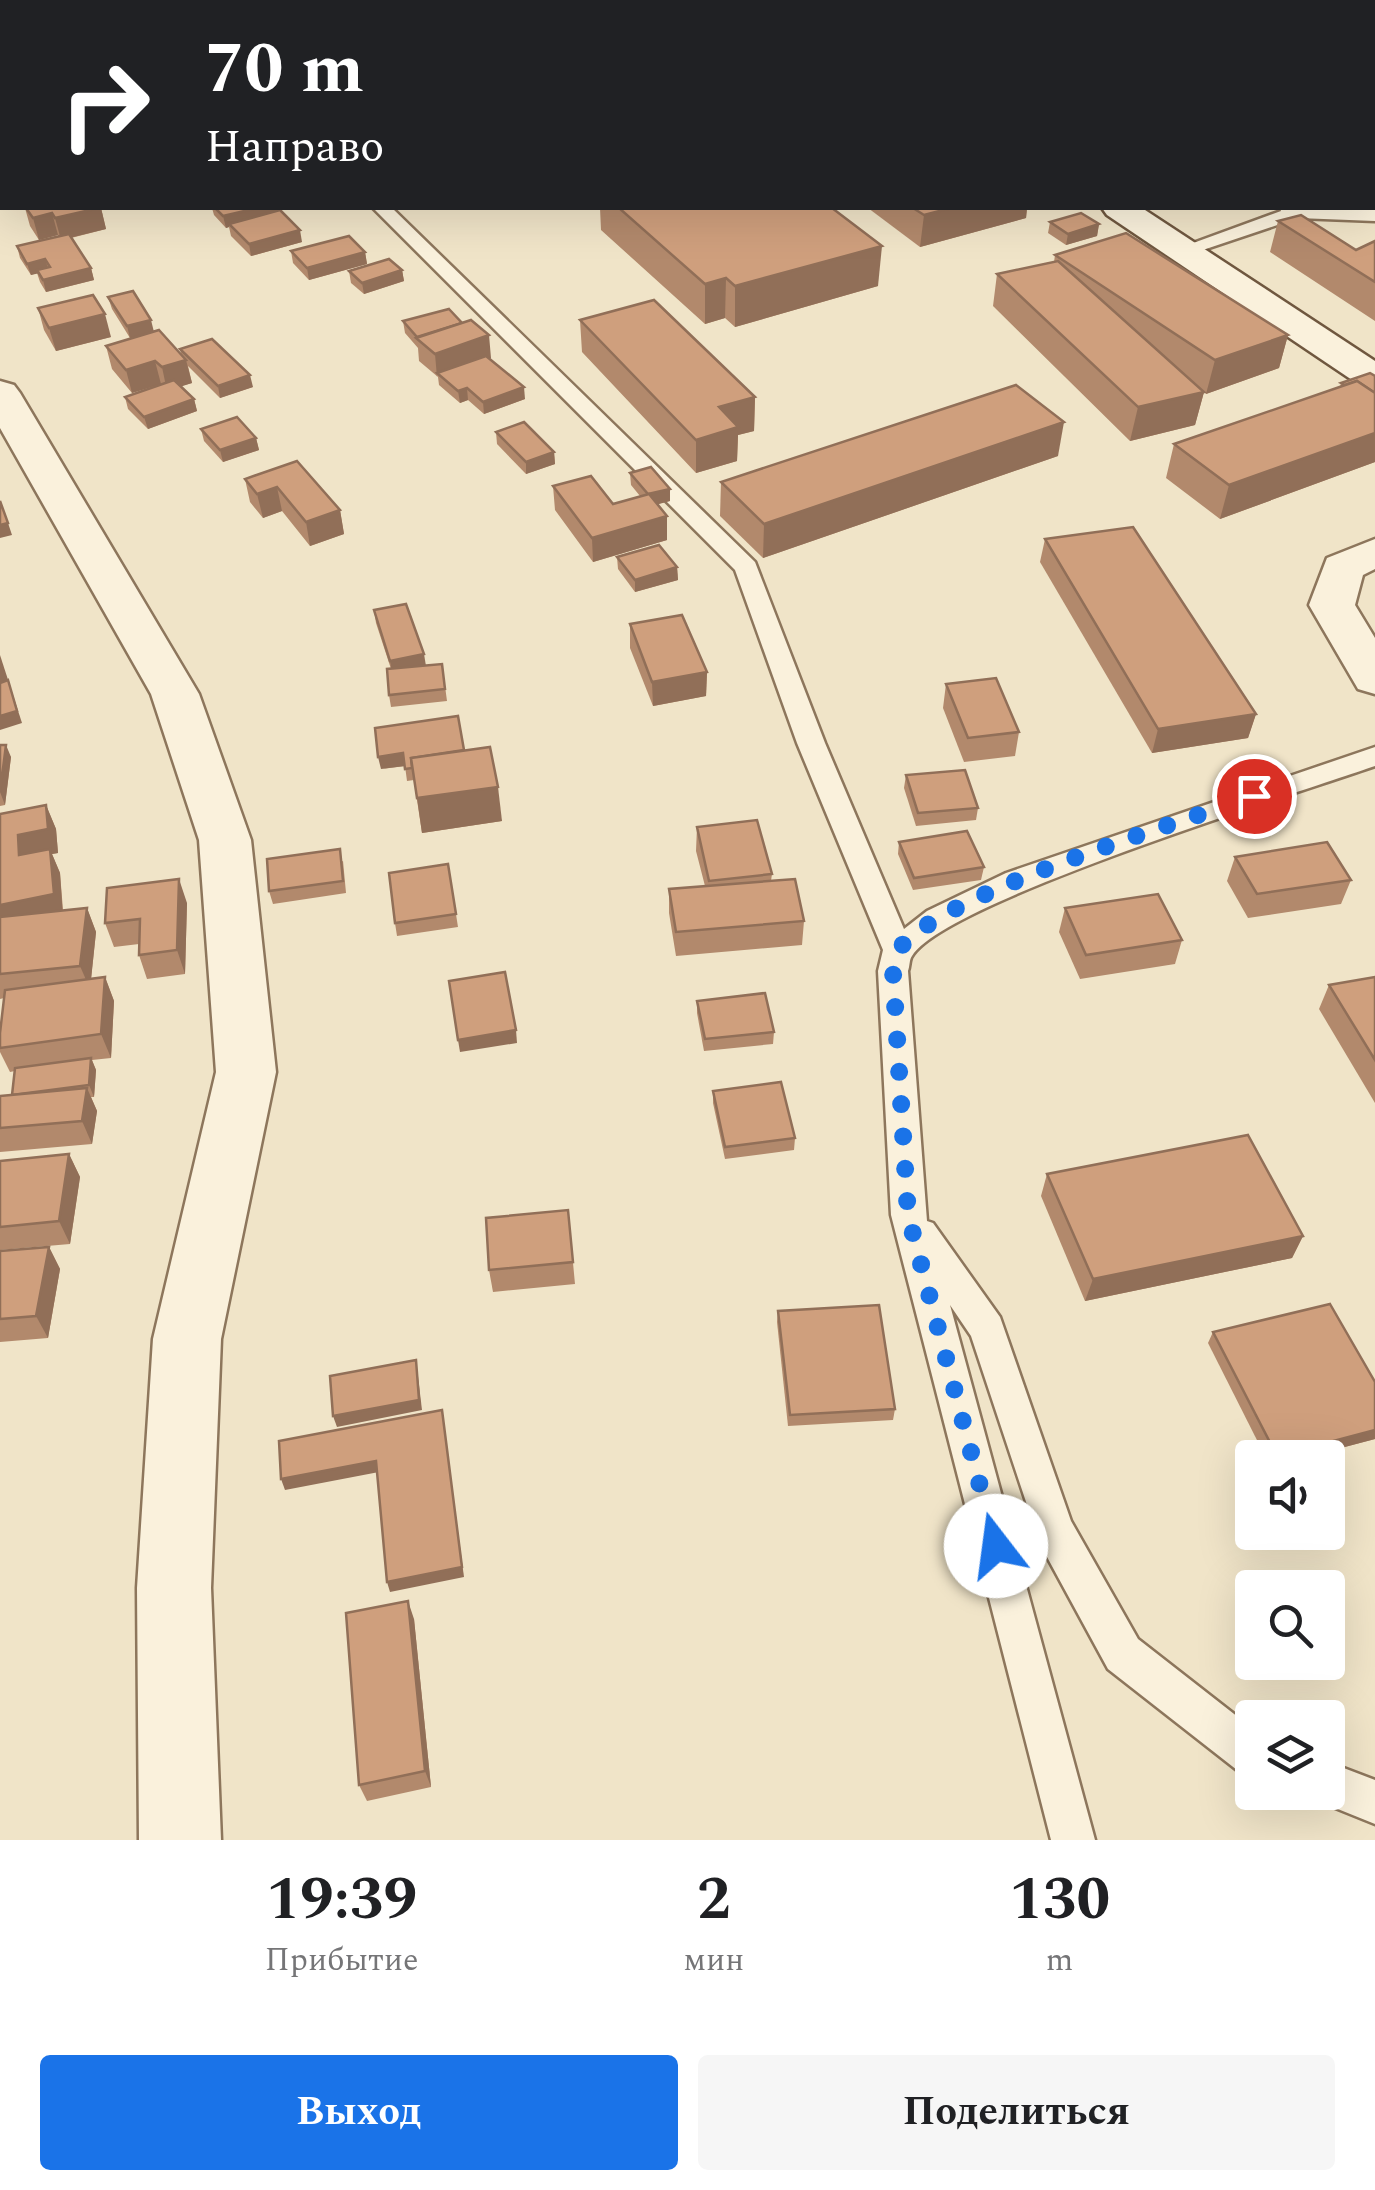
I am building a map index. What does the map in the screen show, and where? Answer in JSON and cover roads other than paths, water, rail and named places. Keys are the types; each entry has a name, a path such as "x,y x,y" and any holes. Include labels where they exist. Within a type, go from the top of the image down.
{"street":[{"path":"1122,210 1375,378"},
{"path":"0,392 175,694 225,840 246,1072 187,1339 174,1588 180,1840"},
{"path":"1375,552 1343,568 1332,605 1375,678"}],"lane":[{"path":"384,210 746,567 811,743 898,950 893,972 908,1215 1074,1840"},
{"path":"1184,250 1292,210 1375,215"},
{"path":"898,950 938,919 1016,881 1375,756"},
{"path":"908,1215 987,1329 1054,1530 1124,1654 1235,1742"},
{"path":"1345,1791 1375,1802"}]}
